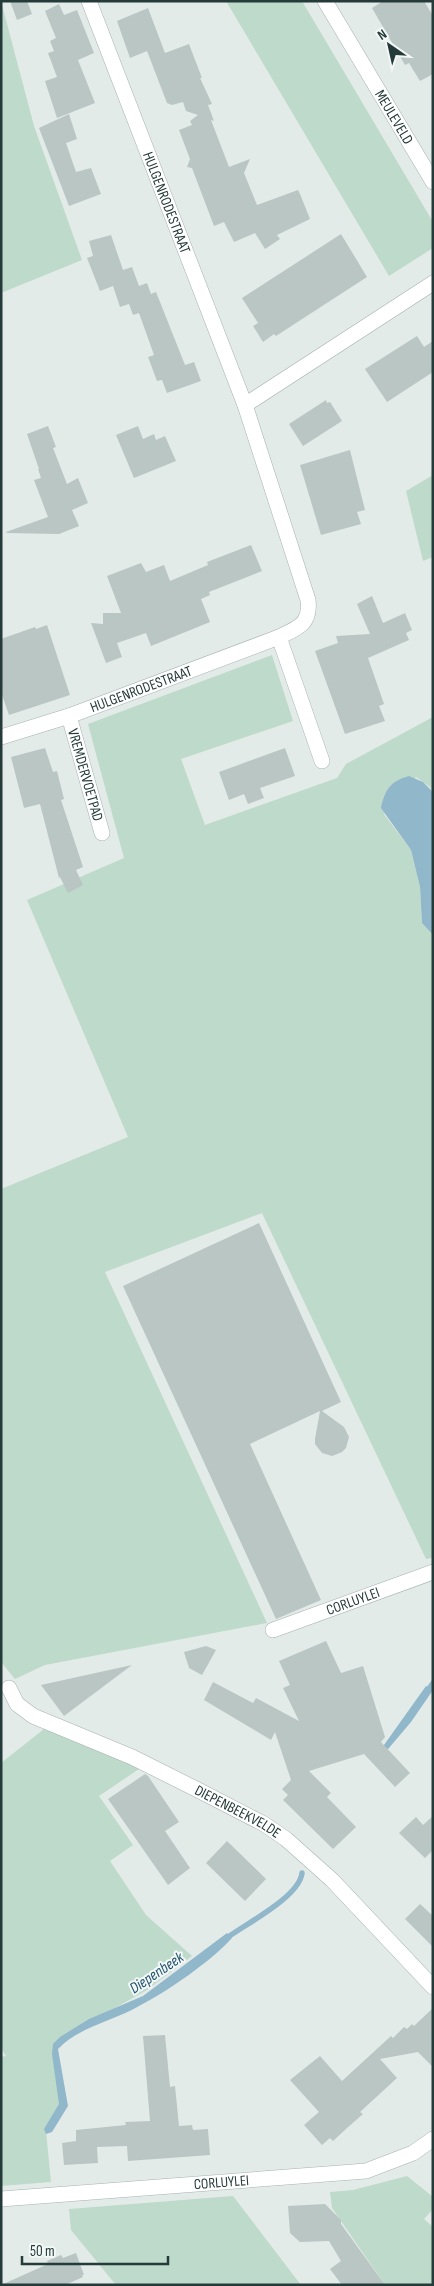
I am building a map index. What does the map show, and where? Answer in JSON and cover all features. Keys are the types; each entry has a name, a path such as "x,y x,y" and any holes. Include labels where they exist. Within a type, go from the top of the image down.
{"street":[{"name":"HULGENRODESTRAAT","path":"1,738 69,716 279,637 296,629 305,621 309,611 308,600 245,405 89,1"},
{"name":"MEULEVELD","path":"325,1 433,182"},
{"path":"245,405 433,283"},
{"path":"279,637 322,761"},
{"name":"VREMDERVOETPAD","path":"69,716 102,833"},
{"name":"CORLUYLEI","path":"273,1630 433,1572"},
{"name":"DIEPENBEEKVELDE","path":"9,1688 17,1704 33,1716 148,1765 264,1824 286,1839 332,1880 433,1987"},
{"name":"CORLUYLEI","path":"1,2199 366,2171 414,2153 433,2138"}],"green space":[{"path":"1,1 34,126 82,260 1,293"},
{"path":"226,1 302,1 433,222 433,248 389,276"},
{"path":"433,475 433,557 423,561 406,491"},
{"path":"272,655 293,721 181,759 205,825 337,778 346,764 433,717 433,792 430,787 416,777 384,814 411,850 420,887 422,923 433,935 433,1558 426,1559 262,1213 105,1272 267,1623 45,1665 15,1679 1,1662 1,1189 128,1137 27,900 124,858 88,724"},
{"path":"44,1729 128,1760 139,1769 99,1796 133,1845 110,1861 146,1915 192,1956 147,1990 79,2028 55,2046 67,2106 46,2131 51,2182 1,2186 1,2057 6,2056 1,2048 1,1763"},
{"path":"407,2176 433,2197 433,2209 424,2219 433,2227 433,2285 380,2285 383,2282 332,2208 330,2192 353,2190"},
{"path":"233,2196 301,2285 116,2285 71,2230 69,2209"}],"water":[{"path":"409,776 423,782 433,792 433,935 422,923 420,887 411,850 381,808 387,791 393,783"},
{"path":"426,1686 433,1690 411,1722 383,1755 379,1752"},
{"path":"227,1933 232,1938 223,1947 201,1966 175,1984 129,2011 76,2035 58,2049 68,2106 52,2132 46,2134 44,2129 59,2104 52,2054 53,2044 60,2037 89,2019 143,1996"}],"building":[{"path":"10,1 27,1 32,14 17,20"},
{"path":"383,1 424,1 433,16 433,74 420,81 409,63 405,65 372,8"},
{"path":"59,4 64,15 77,10 94,53 78,60 95,103 57,118 45,81 57,77 48,53 54,51 50,41 56,38 45,11"},
{"path":"148,8 165,53 189,44 202,78 200,78 212,104 208,105 214,121 211,120 229,167 250,159 244,173 257,205 298,190 300,194 310,219 277,235 280,239 265,249 255,233 234,242 224,222 214,226 192,168 187,167 190,159 179,130 192,125 190,121 198,115 186,111 183,102 172,105 167,103 147,51 130,58 117,21"},
{"path":"69,114 77,139 66,143 76,172 91,168 101,194 69,206 39,128"},
{"path":"341,234 367,277 276,336 274,334 263,342 253,326 258,323 242,298"},
{"path":"111,235 123,270 132,267 139,286 147,283 151,294 156,292 185,365 194,362 201,381 167,393 162,380 157,381 148,357 154,355 139,313 133,315 129,304 120,307 113,286 100,291 87,258 93,256 89,241"},
{"path":"417,336 424,347 433,341 433,372 387,402 365,369"},
{"path":"326,400 327,403 330,402 342,421 303,446 289,424"},
{"path":"48,426 56,447 53,448 67,484 78,478 88,503 72,510 79,526 59,534 7,533 48,517 34,480 41,478 27,434"},
{"path":"138,426 143,439 154,434 156,440 165,436 176,461 134,478 116,435"},
{"path":"350,450 365,510 357,512 361,524 321,535 300,465"},
{"path":"251,545 262,571 209,592 210,595 201,599 210,622 151,646 146,633 117,643 122,657 106,663 91,623 103,624 103,613 121,613 107,576 141,563 146,572 164,565 170,581 208,565 207,562"},
{"path":"372,596 383,623 405,613 412,630 406,633 409,640 368,658 384,704 379,706 385,721 345,734 315,651 338,643 336,636 370,634 357,604"},
{"path":"47,625 70,695 9,715 1,692 1,639 35,627 36,629"},
{"path":"45,748 53,772 57,771 64,799 61,800 83,867 76,870 83,885 68,893 59,878 40,804 24,808 11,757"},
{"path":"285,748 295,776 260,788 264,798 248,804 244,794 229,800 219,772"},
{"path":"259,1223 341,1402 322,1411 344,1427 349,1437 346,1448 342,1452 332,1456 322,1453 315,1444 320,1411 250,1444 321,1600 276,1619 123,1286"},
{"path":"326,1641 341,1673 363,1666 385,1737 381,1742 410,1773 395,1787 364,1754 309,1771 331,1793 327,1797 356,1827 333,1849 283,1800 288,1795 282,1789 291,1780 275,1732 271,1740 204,1700 213,1682 253,1703 256,1698 299,1721 283,1688 290,1685 279,1661"},
{"path":"206,1646 216,1650 202,1675 189,1668 184,1652"},
{"path":"132,1665 64,1716 41,1685"},
{"path":"145,1774 179,1822 165,1831 190,1868 168,1885 108,1799"},
{"path":"433,1816 433,1850 425,1858 399,1833 416,1817 423,1825"},
{"path":"227,1841 266,1879 245,1901 206,1863"},
{"path":"420,1904 433,1916 433,1947 405,1919"},
{"path":"433,2008 433,2067 418,2052 380,2059 397,2078 360,2112 363,2114 333,2141 330,2138 322,2145 304,2125 319,2112 290,2080 320,2056 342,2081 391,2036 393,2038 404,2027 407,2029 412,2024 414,2026"},
{"path":"165,2035 170,2087 175,2086 179,2126 192,2125 193,2130 208,2129 210,2155 128,2161 127,2146 97,2147 98,2163 64,2165 62,2143 76,2141 76,2130 126,2125 125,2122 150,2121 143,2036"},
{"path":"325,2204 341,2220 341,2224 385,2285 342,2285 330,2269 341,2261 329,2241 300,2242 290,2233 288,2206"},
{"path":"76,2253 84,2275 65,2285 1,2285 48,2264 47,2261 61,2255 63,2258"}],"waterway":[{"name":"Diepenbeek","path":"425,1694 433,1683"},
{"name":"Diepenbeek","path":"224,1940 281,1901 299,1882 302,1873"}]}
